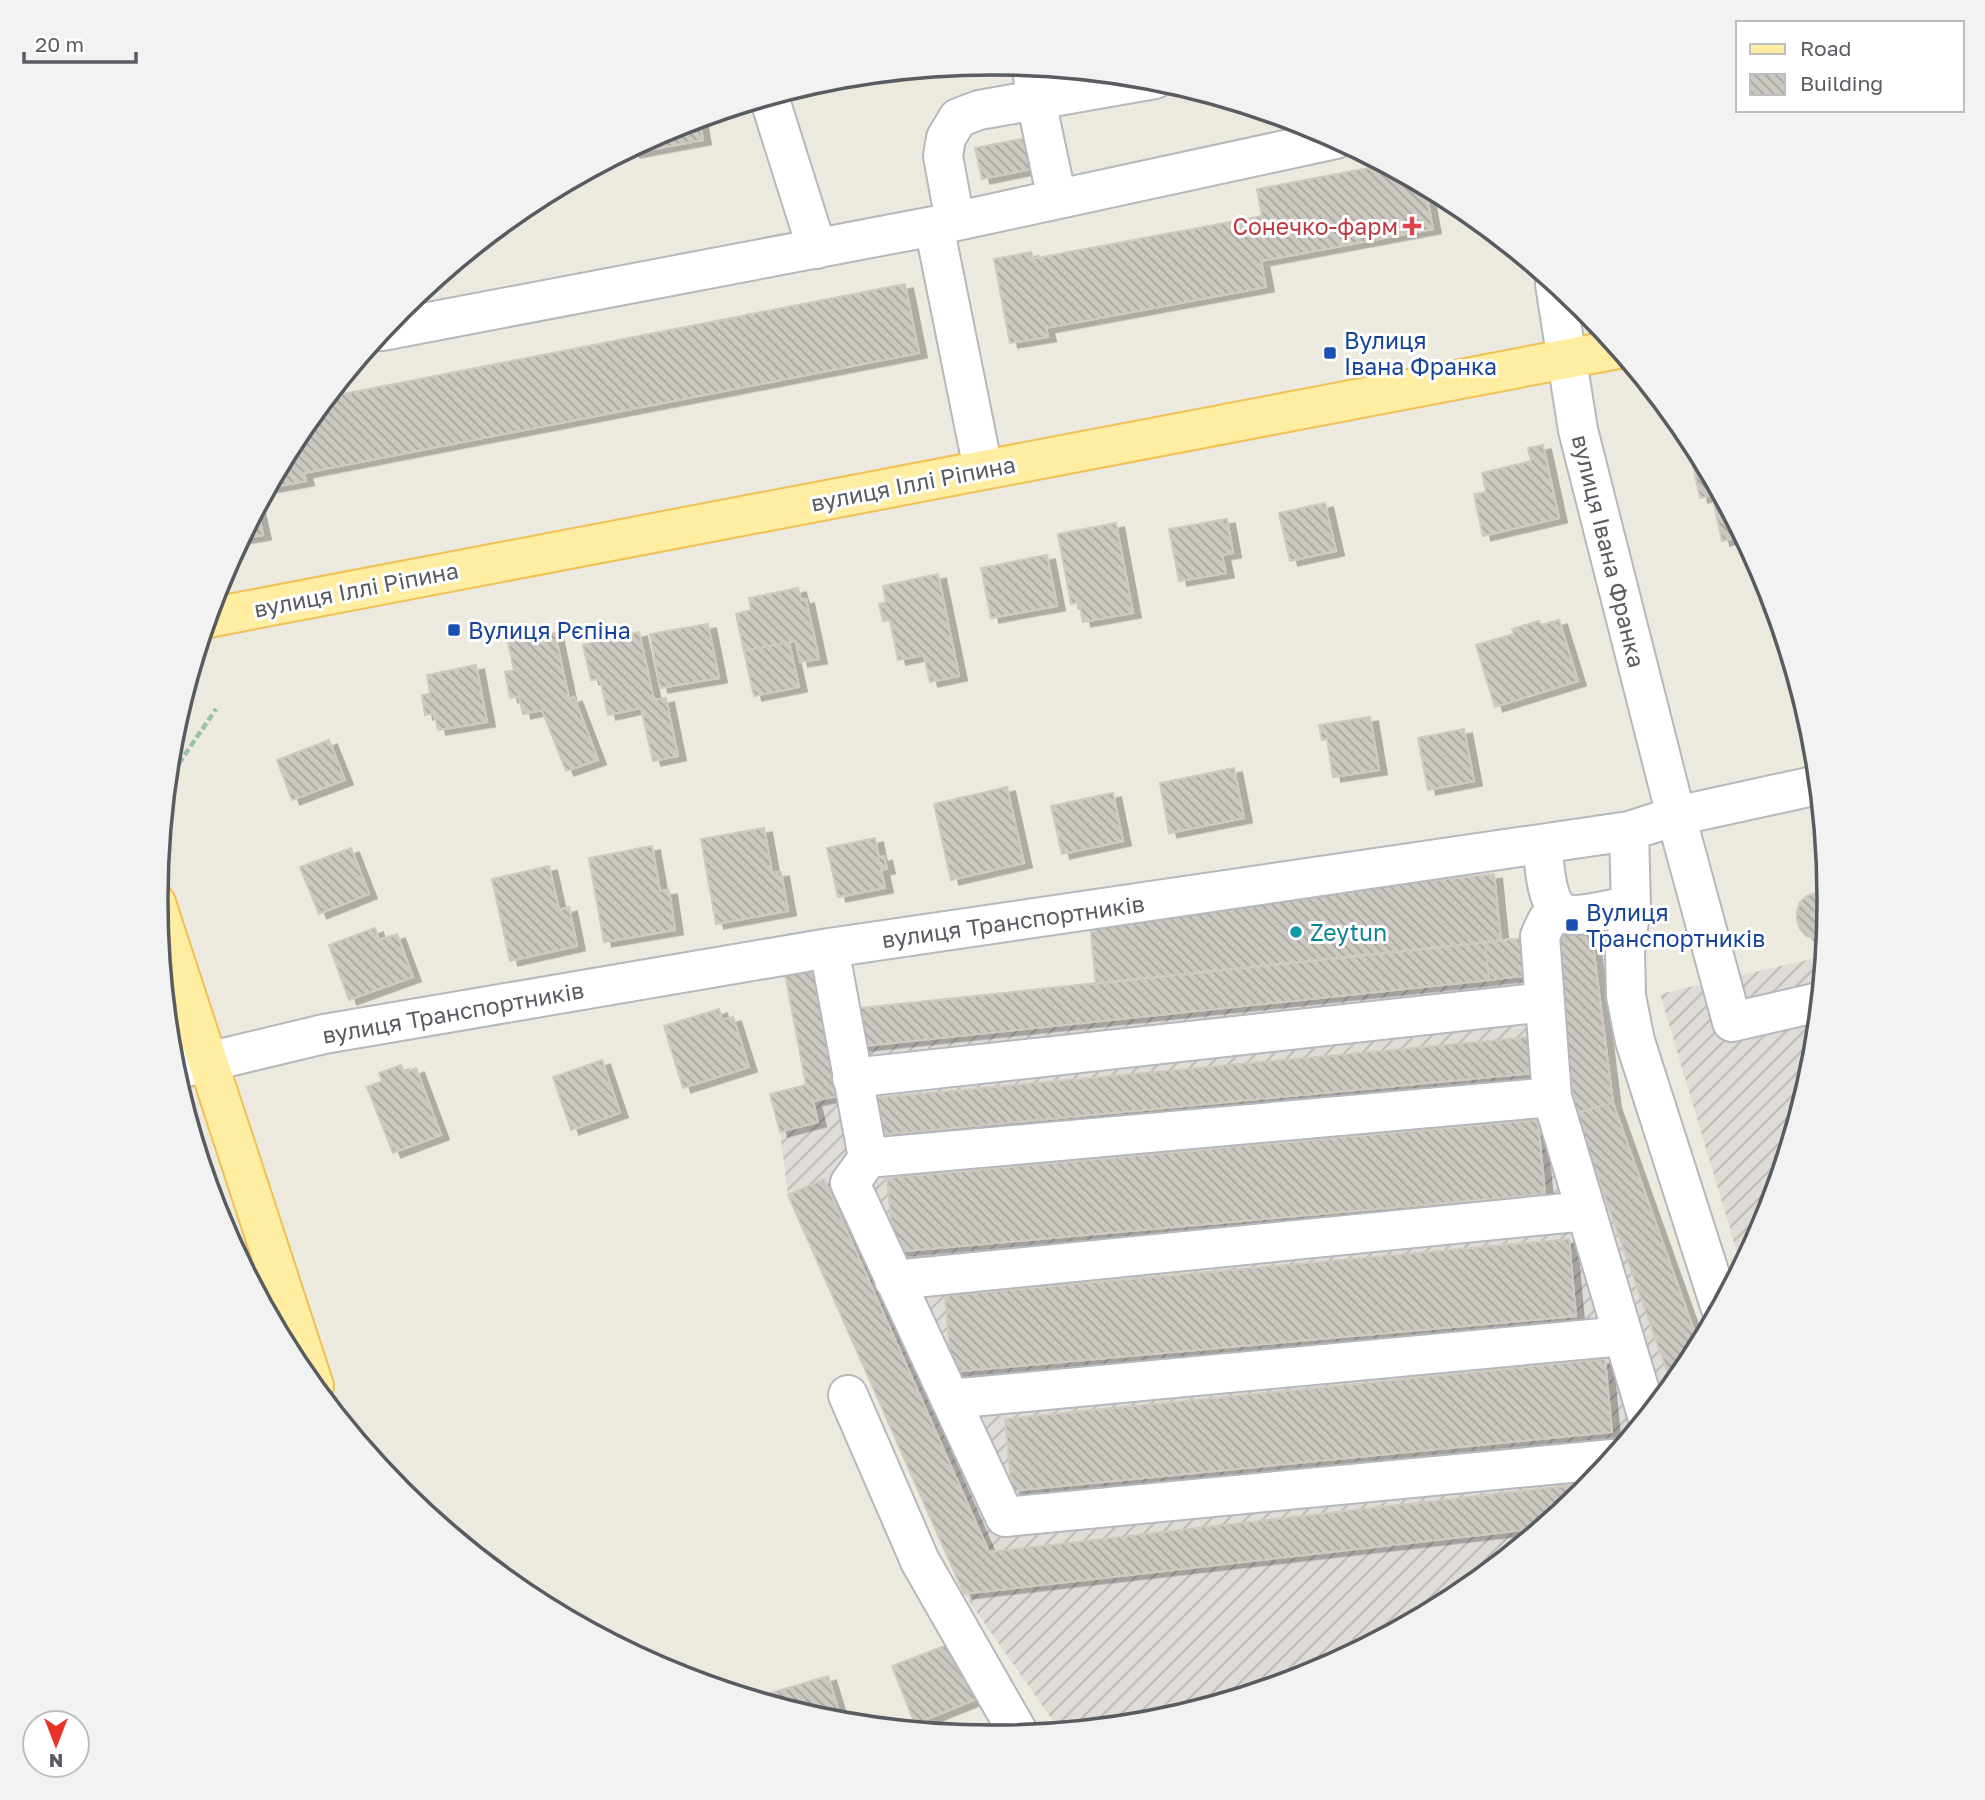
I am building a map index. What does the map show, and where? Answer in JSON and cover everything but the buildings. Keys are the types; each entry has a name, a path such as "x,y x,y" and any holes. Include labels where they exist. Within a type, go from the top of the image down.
{"main road":[{"name":"вулиця Іллі Ріпина","path":"219,616 1608,351"},
{"path":"215,627 264,607"},
{"path":"172,979 191,1066 297,1343"}],"street":[{"path":"983,470 944,224 943,156 946,138 958,118 1034,84 1095,81"},
{"path":"1034,84 1057,199"},
{"path":"772,105 817,249"},
{"path":"399,328 944,224 1319,143"},
{"name":"вулиця Івана Франка","path":"1558,300 1578,430 1676,816 1732,1022 1810,1004"},
{"name":"вулиця Транспортників","path":"191,1066 324,1034 829,948 1629,831 1676,816 1809,787"},
{"path":"1629,831 1631,906 1625,951 1626,985 1635,1041 1716,1294"},
{"path":"1542,844 1549,897 1557,909 1569,916 1631,906"},
{"path":"1557,909 1540,936 1552,1097 1644,1406"},
{"path":"829,948 869,1158"},
{"path":"852,1078 1545,1002"},
{"path":"1552,1097 869,1158 850,1183 1005,1517 1598,1459"},
{"path":"894,1280 1586,1211"},
{"path":"950,1399 1623,1336"},
{"path":"848,1395 920,1561 1013,1724"}],"path":[{"path":"180,762 216,709"}],"shaded area":[{"path":"1591,930 1613,1103 1694,1332 1647,1402 1613,1444 1576,1483 1495,1554 1451,1586 1357,1640 1258,1681 1153,1709 1054,1722 964,1594 788,1195 780,1132 770,1094 806,1084 828,1012"},
{"path":"1815,958 1810,1008 1789,1113 1773,1165 1737,1253 1660,994"}],"place":[{"name":"Сонечко-фарм","path":"1412,226"},
{"name":"Вулиця Івана Франка","path":"1330,353"},
{"name":"Вулиця Рєпіна","path":"454,630"},
{"name":"Вулиця Транспортників","path":"1572,925"},
{"name":"Zeytun","path":"1296,932"}]}
